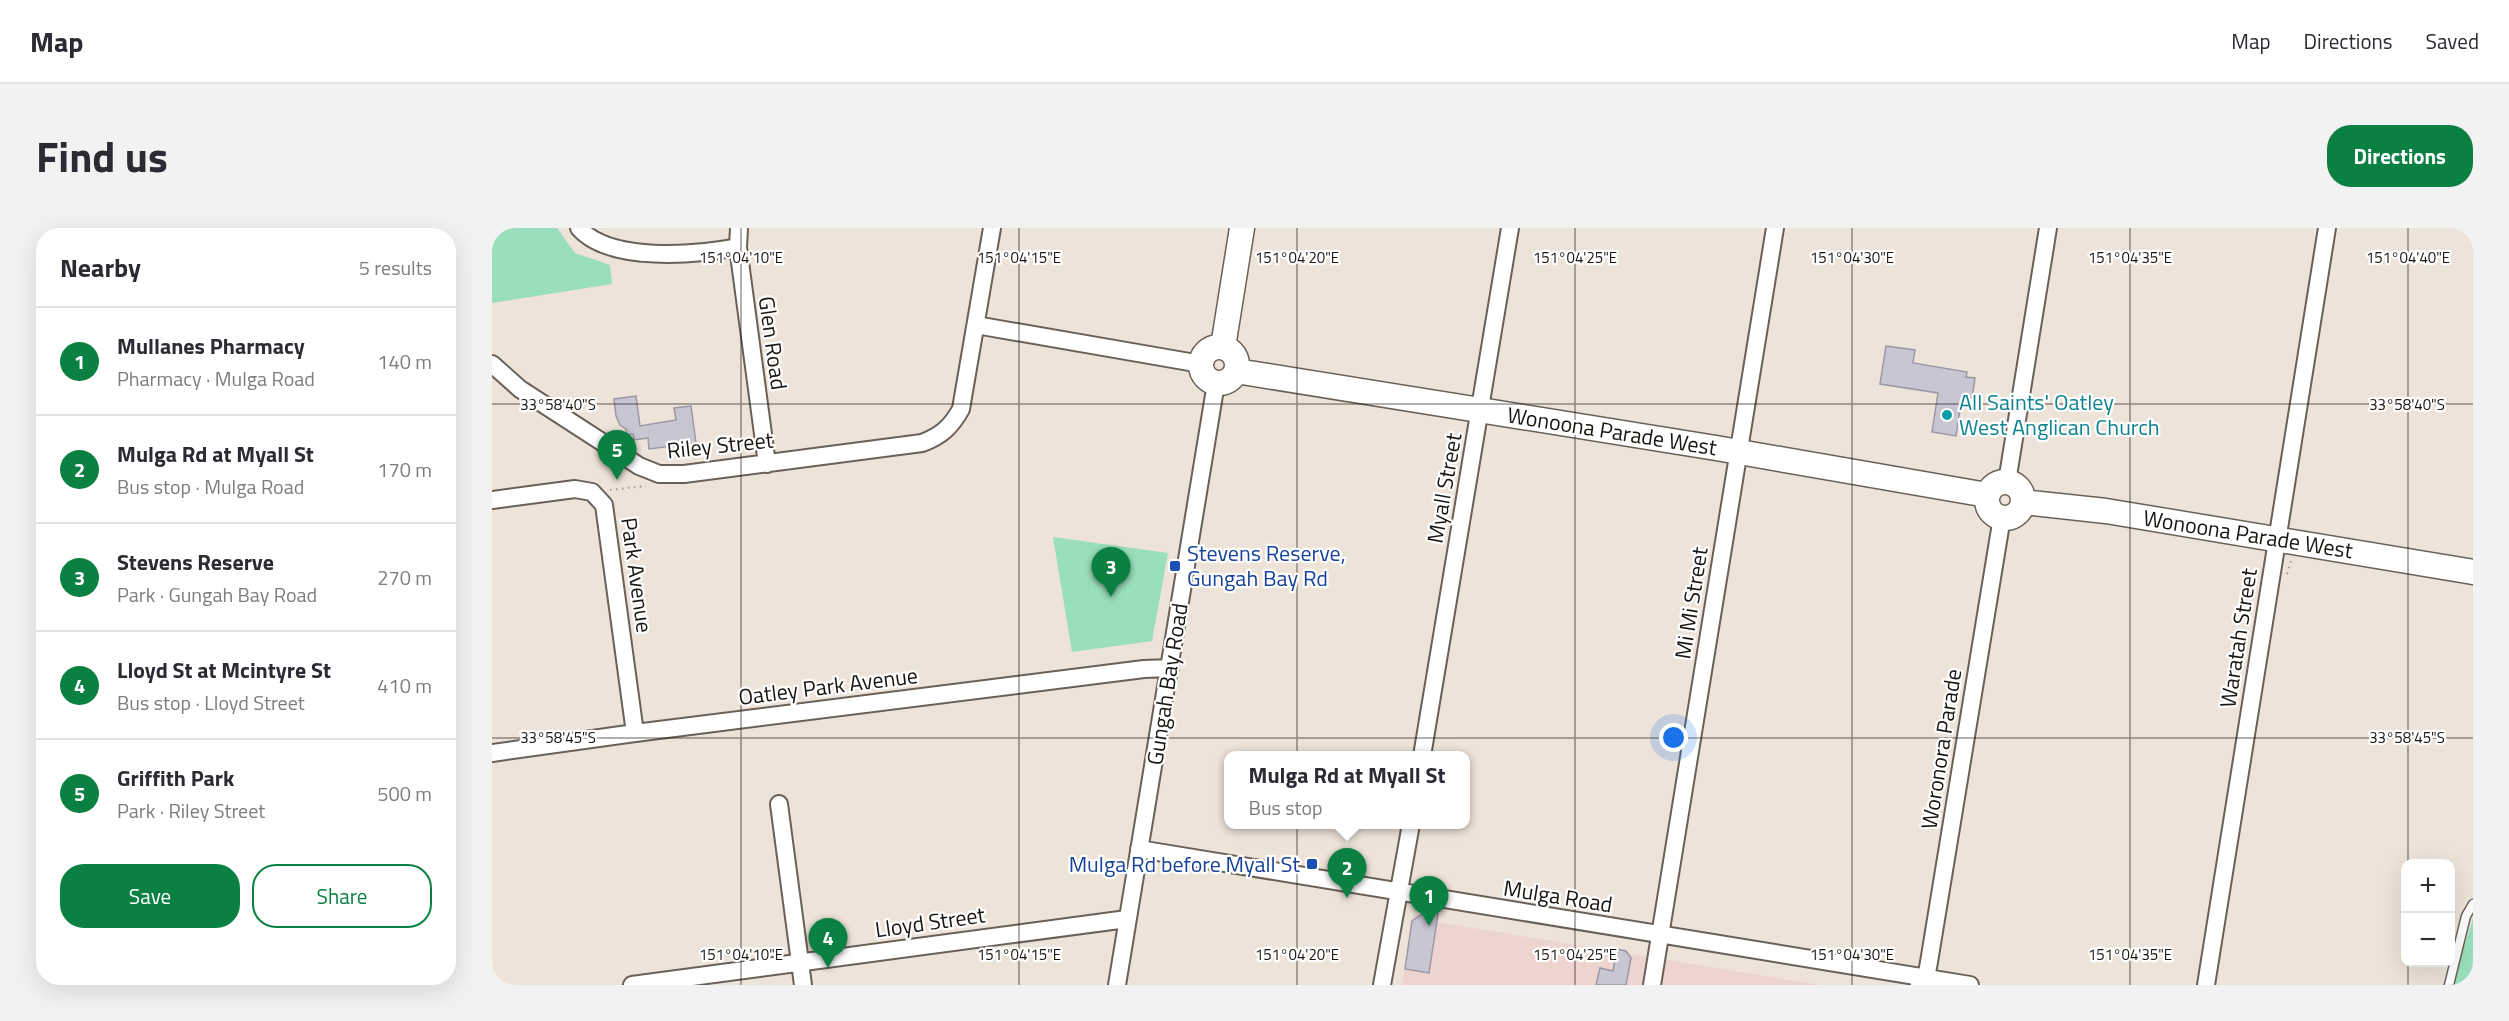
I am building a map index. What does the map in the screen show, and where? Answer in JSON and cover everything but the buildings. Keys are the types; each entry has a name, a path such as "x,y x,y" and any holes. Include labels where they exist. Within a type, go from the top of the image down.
{"street":[{"path":"579,228 600,244 623,250 689,254 738,247"},
{"name":"Glen Road","path":"739,228 738,247 767,464"},
{"name":"Riley Street","path":"492,364 526,393 639,466 659,474 684,474 767,464 922,442 940,436 952,424 963,400 992,228"},
{"path":"1223,347 1242,228"},
{"name":"Myall Street","path":"1423,751 1510,228"},
{"name":"Mi Mi Street","path":"1652,985 1775,228"},
{"path":"1997,488 2018,486 2023,502 2018,512 2002,517 1996,516 1988,507 1997,488 2048,228"},
{"name":"Waratah Street","path":"2206,985 2327,228"},
{"path":"976,325 1201,364"},
{"path":"1216,347 1223,347 1235,356 1226,377 1203,374 1201,364 1206,353 1216,347"},
{"name":"Wonoona Parade West","path":"1226,377 1480,410 1738,452 1997,488"},
{"name":"Gungah Bay Road","path":"1117,985 1170,668 1226,377"},
{"path":"492,500 575,489 592,492"},
{"name":"Park Avenue","path":"592,492 600,499 606,512 635,733"},
{"name":"Wonoona Parade West","path":"2023,502 2106,511 2473,572"},
{"name":"Woronora Parade","path":"1925,983 2002,517"},
{"name":"Oatley Park Avenue","path":"492,753 1144,669 1170,668"},
{"path":"779,804 803,985"},
{"path":"1382,985 1410,829"},
{"name":"Mulga Road","path":"1139,849 1660,935 1925,983 1970,985"},
{"name":"Lloyd Street","path":"632,985 1127,919"}],"lane":[{"path":"2449,985 2466,916 2473,904"}],"path":[{"path":"592,492 652,486 659,474"},
{"path":"2456,985 2473,980"}],"shaded area":[{"path":"1414,914 1430,921 1821,985 1402,985"}],"green space":[{"path":"492,228 557,228 575,253 610,265 612,284 492,303"},
{"path":"1053,537 1168,553 1152,641 1072,652"},
{"path":"2473,919 2473,985 2451,985"}],"place":[{"name":"All Saints' Oatley West Anglican Church","path":"1947,415"},
{"name":"Griffith Park","path":"617,480"},
{"name":"Stevens Reserve, Gungah Bay Rd","path":"1175,566"},
{"name":"Stevens Reserve","path":"1111,597"},
{"name":"Mulga Rd before Myall St","path":"1312,864"},
{"name":"Mulga Rd at Myall St","path":"1347,898"},
{"name":"Mullanes Pharmacy","path":"1429,926"},
{"name":"Lloyd St at Mcintyre St","path":"828,968"}]}
